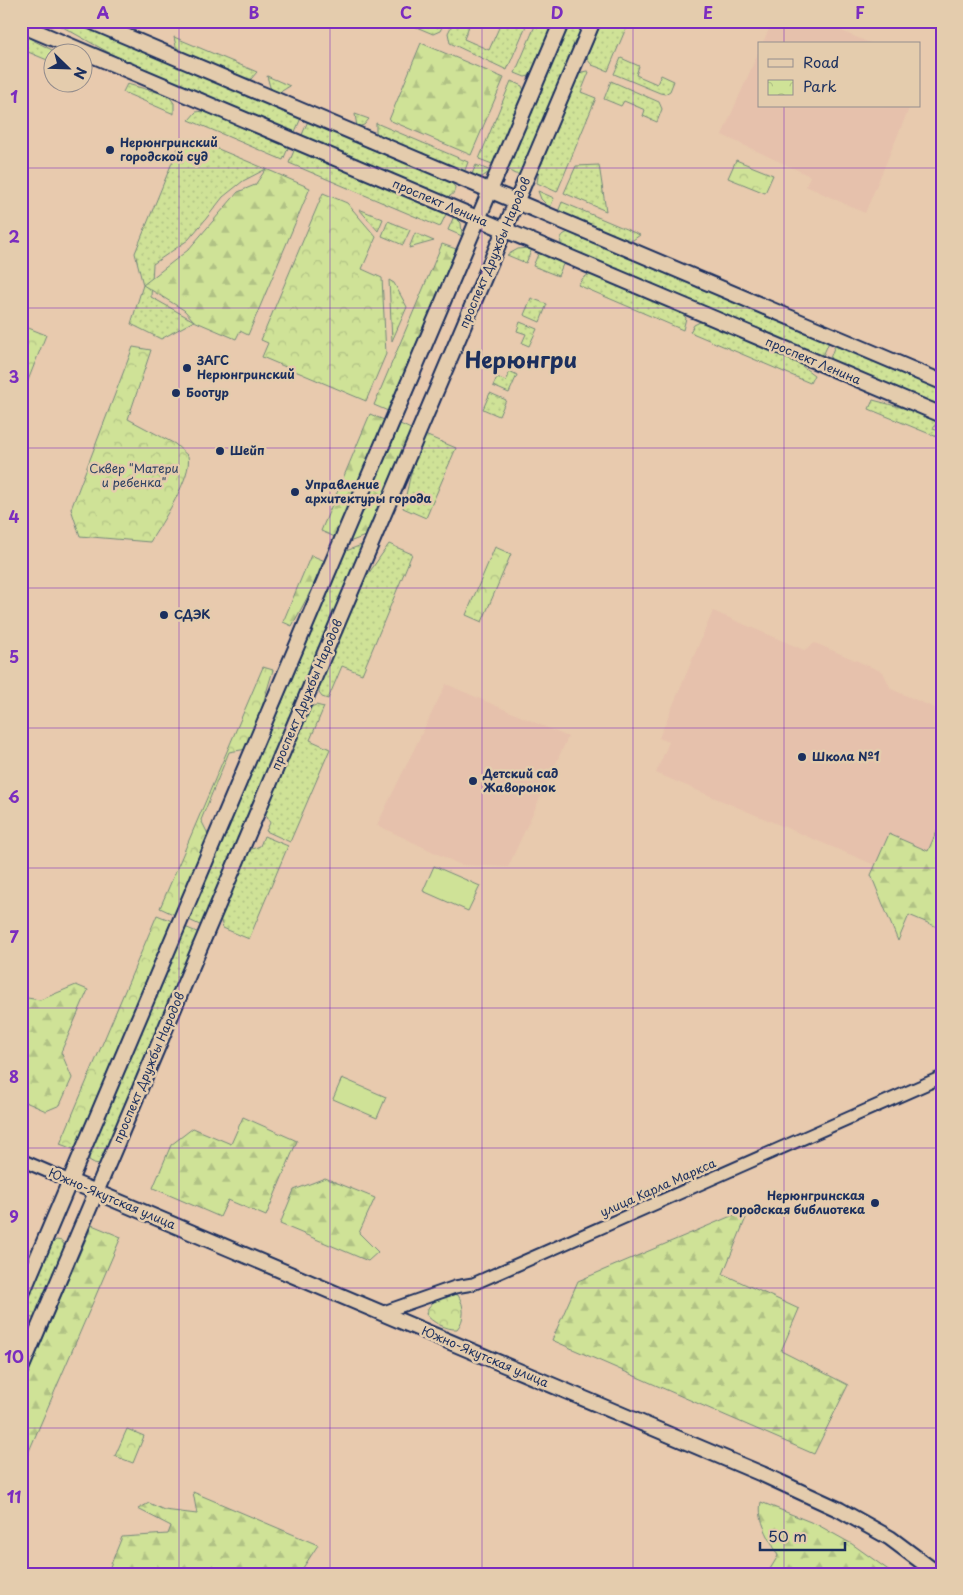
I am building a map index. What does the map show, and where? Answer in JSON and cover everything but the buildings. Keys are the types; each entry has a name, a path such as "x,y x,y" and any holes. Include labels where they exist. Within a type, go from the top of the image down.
{"street":[{"path":"90,21 942,382"},
{"path":"21,1296 562,21"},
{"name":"проспект Дружбы Народов","path":"21,1369 593,21"},
{"name":"проспект Ленина","path":"21,25 942,415"},
{"name":"улица Карла Маркса","path":"381,1313 455,1287 473,1284 942,1077"},
{"name":"Южно-Якутская улица","path":"21,1160 754,1471 840,1510 890,1538 938,1574"}],"shaded area":[{"path":"773,21 818,21 867,42 763,42"},
{"path":"758,53 758,108 909,108 865,213 806,186 810,176 722,135"},
{"name":"Школа №1","path":"713,611 804,650 815,643 883,672 891,689 939,710 933,724 942,728 942,898 871,875 875,865 656,773 669,742 659,738"},
{"name":"Детский сад Жаворонок","path":"446,684 568,737 508,867 461,865 377,825"}],"green space":[{"path":"52,21 74,21 301,118 294,134 124,61"},
{"path":"106,21 137,21 143,24 130,31"},
{"path":"402,21 445,21 440,31 433,34"},
{"path":"454,21 471,21 464,39 489,50 502,21 528,21 507,70 450,43 448,33"},
{"path":"537,21 556,21 533,75 525,77 515,73"},
{"path":"569,21 587,21 522,172 519,174 514,173 509,170 509,164"},
{"path":"602,21 629,21 608,71 592,65 587,59"},
{"path":"21,34 42,45 42,58 21,49"},
{"path":"174,37 257,72 251,79 242,78 177,51"},
{"path":"421,43 504,78 471,155 389,120"},
{"path":"621,58 639,66 636,75 657,84 661,75 674,81 670,91 665,94 660,93 614,74"},
{"path":"582,72 589,72 581,92 596,98 557,192 537,183 539,168 578,76"},
{"path":"267,76 290,86 277,94 270,87"},
{"path":"511,81 522,86 525,93 495,165 479,159"},
{"path":"611,81 659,102 662,109 657,122 643,116 645,110 624,101 621,106 604,99"},
{"path":"127,84 168,95 174,103 174,114 123,92"},
{"path":"203,111 289,146 283,160 189,120 196,112"},
{"path":"355,114 369,119 364,125 357,127"},
{"path":"308,121 450,181 455,187 454,192 450,196 443,197 301,137"},
{"path":"376,123 468,162 464,173 380,137 376,132"},
{"path":"199,141 266,169 243,181 223,197 188,240 153,264 151,297 194,321 161,339 131,324 143,285 135,253 178,148"},
{"path":"295,148 447,212 440,227 289,163"},
{"path":"736,160 773,175 765,193 728,178"},
{"path":"476,165 491,171 482,177 471,176"},
{"path":"599,165 606,211 564,193 576,166"},
{"path":"266,169 310,188 248,335 240,331 236,339 194,321 184,310 143,285 188,250 238,192 255,185"},
{"path":"538,191 554,198 550,208 541,199"},
{"path":"323,193 347,203 376,237 362,269 382,278 386,354 366,401 262,357 268,343 261,340"},
{"path":"562,202 640,235 633,240 625,240 558,212"},
{"path":"359,209 383,219 378,231"},
{"path":"454,216 461,223 462,236 448,230"},
{"path":"388,221 410,230 403,245 382,236"},
{"path":"569,232 829,342 822,358 563,248 561,238"},
{"path":"415,233 434,241 409,248"},
{"path":"442,244 456,249 388,411 374,405"},
{"path":"518,249 532,249 526,263 507,255"},
{"path":"539,252 564,262 558,276 533,266"},
{"path":"588,275 594,275 680,311 686,318 683,330 578,285"},
{"path":"389,280 394,283 407,307 392,341"},
{"path":"531,298 547,304 540,322 524,315"},
{"path":"702,321 794,360 814,375 810,383 690,332 694,325"},
{"path":"520,322 537,329 529,346 522,343 526,334 517,331"},
{"path":"26,327 46,335 21,398 21,337"},
{"path":"835,345 942,390 942,408 829,361"},
{"name":"Сквер \"Матери и ребенка\"","path":"133,347 151,350 128,419 175,444 188,456 186,475 175,500 150,542 80,536 71,509"},
{"path":"510,371 517,375 509,393 493,386 497,377 506,381"},
{"path":"490,393 506,400 499,416 483,409"},
{"path":"873,400 911,410 937,421 933,429 942,432 942,439 869,409"},
{"path":"370,414 384,420 335,537 321,531"},
{"path":"400,424 413,430 368,535 349,542"},
{"path":"425,435 456,448 426,518 403,508 414,460"},
{"path":"364,544 202,926 189,920 346,551"},
{"path":"389,544 412,554 362,674 342,666 328,699 322,697 319,693 319,686 364,580"},
{"path":"495,547 511,554 482,622 466,615"},
{"path":"311,555 325,561 292,626 283,622"},
{"path":"263,667 273,670 256,727 247,749 229,752 201,820 209,836 175,915 160,908"},
{"path":"316,705 324,707 310,740 330,749 290,842 266,831 270,823 265,813 308,711"},
{"path":"942,819 942,929 909,915 898,941 871,875 889,834 928,851"},
{"path":"264,836 288,846 249,939 223,928 220,918 249,850 260,846"},
{"path":"434,866 480,886 468,911 423,891"},
{"path":"157,915 172,921 76,1150 60,1144"},
{"path":"185,927 199,933 102,1161 99,1164 94,1163 89,1160 89,1155"},
{"path":"76,985 88,990 61,1052 72,1078 60,1105 46,1111 21,1100 21,997 40,1000"},
{"path":"342,1078 386,1097 377,1118 333,1099"},
{"path":"243,1117 297,1141 266,1216 228,1200 220,1217 153,1188 171,1145 193,1128 231,1144"},
{"path":"325,1178 375,1198 359,1233 378,1252 368,1261 280,1224 294,1190"},
{"path":"750,1208 723,1274 799,1309 781,1351 848,1385 814,1454 552,1340 578,1281"},
{"path":"92,1225 121,1237 26,1458 21,1456 21,1389"},
{"path":"56,1240 62,1241 65,1247 35,1319 22,1314 52,1244"},
{"path":"453,1294 458,1295 463,1308 462,1321 457,1329 440,1325 426,1314 433,1303"},
{"path":"21,1321 33,1326 21,1353"},
{"path":"127,1429 144,1436 133,1463 115,1456"},
{"path":"193,1492 318,1545 299,1574 176,1574 160,1569 158,1574 107,1574 122,1537 168,1534 171,1526 138,1509 149,1503 164,1510 197,1514"},
{"path":"761,1502 818,1525 852,1544 894,1574 767,1574 778,1556 763,1523 760,1509"}],"place":[{"name":"Нерюнгринский городской суд","path":"110,150"},
{"name":"ЗАГС Нерюнгринский","path":"187,368"},
{"name":"Боотур","path":"176,393"},
{"name":"Шейп","path":"220,451"},
{"name":"Управление архитектуры города","path":"295,492"},
{"name":"СДЭК","path":"164,615"},
{"name":"Школа №1","path":"802,757"},
{"name":"Детский сад Жаворонок","path":"473,781"},
{"name":"Нерюнгринская городская библиотека","path":"875,1203"}],"district":[{"name":"Нерюнгри","path":"521,360"}]}
